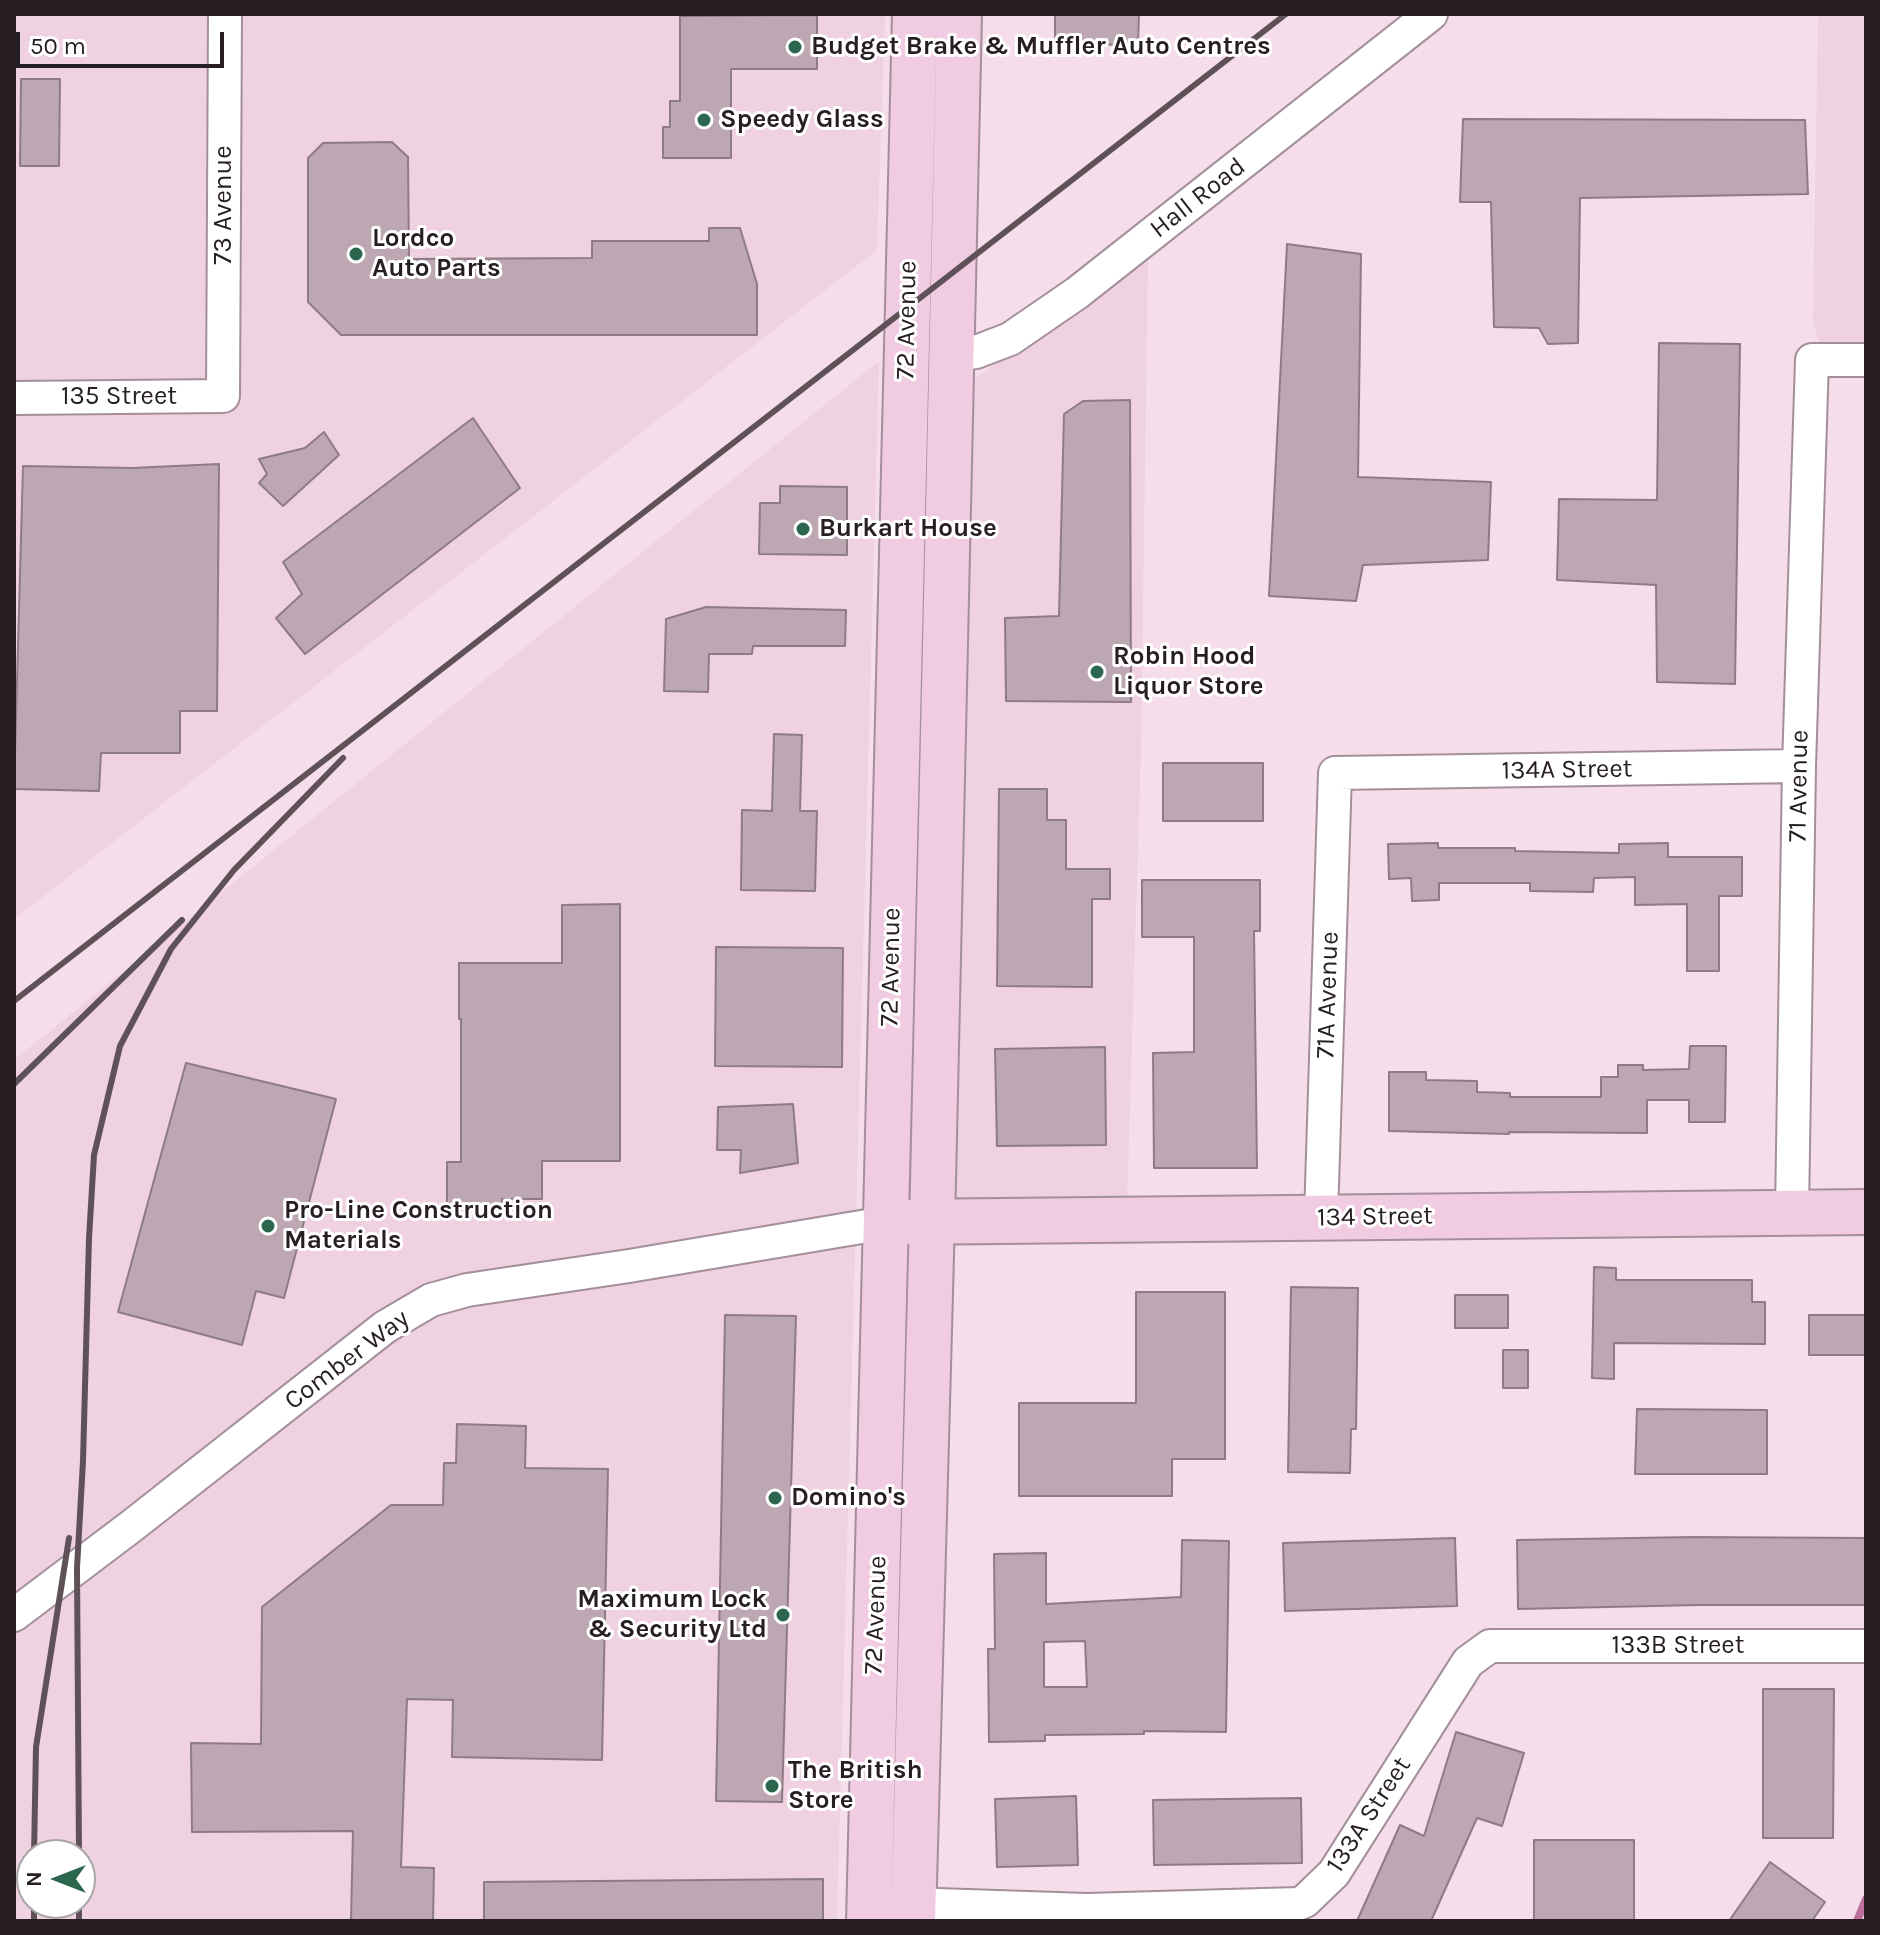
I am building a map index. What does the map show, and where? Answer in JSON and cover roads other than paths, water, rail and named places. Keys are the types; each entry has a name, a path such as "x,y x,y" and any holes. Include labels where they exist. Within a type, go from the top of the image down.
{"main road":[{"name":"72 Avenue","path":"869,1914 915,14"},
{"name":"72 Avenue","path":"914,1914 959,14"},
{"name":"134 Street","path":"885,1223 932,1220 1866,1212"}],"street":[{"name":"73 Avenue","path":"223,396 225,14"},
{"name":"Hall Road","path":"951,355 976,352 1010,339 1077,293 1431,14"},
{"name":"71 Avenue","path":"1792,1212 1799,766 1812,360 1866,360"},
{"name":"135 Street","path":"14,398 223,396"},
{"name":"134A Street","path":"1335,773 1799,766"},
{"name":"71A Avenue","path":"1321,1217 1335,773"},
{"name":"Comber Way","path":"14,1615 385,1327 431,1300 467,1290 885,1223"},
{"name":"133A Street","path":"869,1914 1087,1915 1285,1906 1305,1901 1334,1873 1468,1662 1490,1646"},
{"name":"133B Street","path":"1490,1646 1866,1646"}],"waterway":[{"path":"1857,1921 1866,1899"}],"railway":[{"path":"14,1001 1286,14"},
{"path":"79,1839 77,1568 89,1238 94,1155 120,1046 171,949 234,870 343,758"},
{"path":"14,1084 182,920"},
{"path":"34,1839 36,1747 69,1538"}],"place":[{"name":"Budget Brake & Muffler Auto Centres","path":"795,47"},
{"name":"Speedy Glass","path":"704,120"},
{"name":"Lordco Auto Parts","path":"356,254"},
{"name":"Burkart House","path":"803,529"},
{"name":"Robin Hood Liquor Store","path":"1097,672"},
{"name":"Pro-Line Construction Materials","path":"268,1226"},
{"name":"Domino's","path":"775,1498"},
{"name":"Maximum Lock & Security Ltd","path":"783,1615"},
{"name":"The British Store","path":"772,1786"}]}
